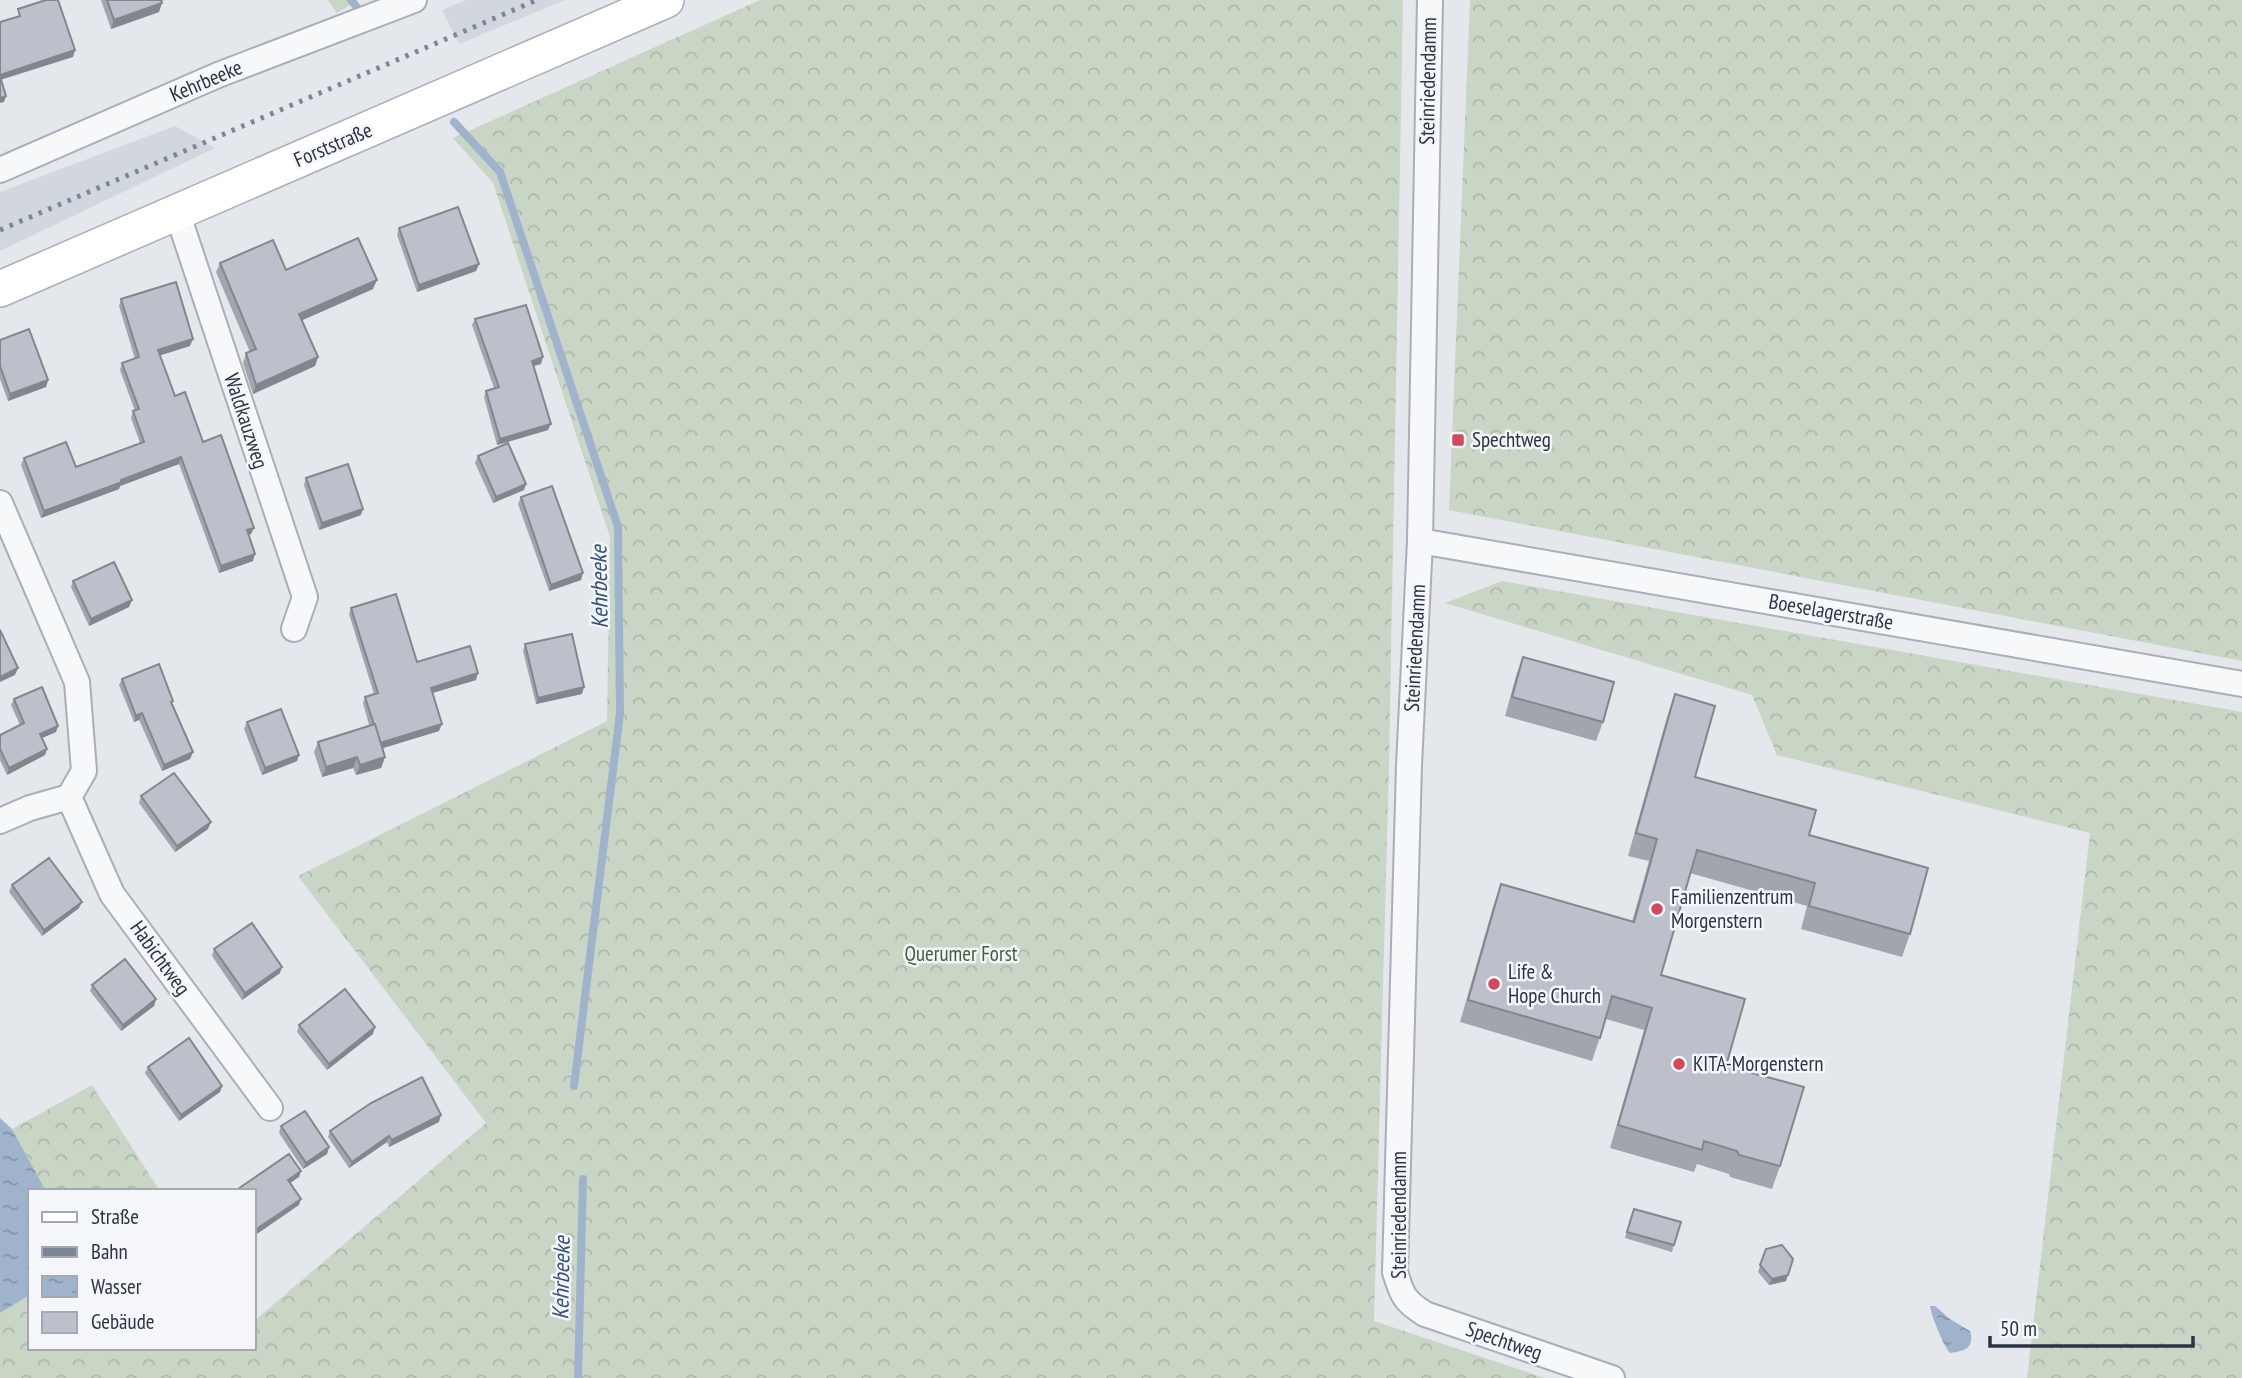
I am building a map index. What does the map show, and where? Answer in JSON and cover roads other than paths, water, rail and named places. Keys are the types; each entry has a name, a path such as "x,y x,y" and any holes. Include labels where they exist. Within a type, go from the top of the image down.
{"main road":[{"name":"Forststraße","path":"0,289 666,0"}],"street":[{"name":"Kehrbeeke","path":"0,170 218,75 414,0"},
{"name":"Steinriedendamm","path":"1402,1295 1395,1272 1409,765 1420,541 1430,0"},
{"name":"Waldkauzweg","path":"177,212 305,597 294,629"},
{"path":"0,503 78,682 84,771 69,797 30,808 0,821"},
{"name":"Boeselagerstraße","path":"1420,541 2242,684"},
{"name":"Habichtweg","path":"69,797 112,894 270,1108"},
{"name":"Spechtweg","path":"1402,1295 1411,1306 1424,1314 1612,1378"}],"water":[{"path":"0,1118 12,1129 45,1189 28,1189 28,1296 0,1313"},
{"path":"1930,1306 1935,1306 1970,1331 1971,1341 1968,1348 1950,1353 1938,1331"}],"waterway":[{"name":"Kehrbeeke","path":"351,0 364,16"},
{"name":"Kehrbeeke","path":"454,122 500,172 618,527 620,713 574,1086"},
{"name":"Kehrbeeke","path":"578,1378 583,1179"}],"railway":[{"path":"0,230 537,0"}],"place":[{"name":"Spechtweg","path":"1458,440"},
{"name":"Familienzentrum Morgenstern","path":"1657,909"},
{"name":"Life & Hope Church","path":"1494,984"},
{"name":"KITA-Morgenstern","path":"1679,1064"}],"park label":[{"name":"Querumer Forst","path":"961,954"}]}
